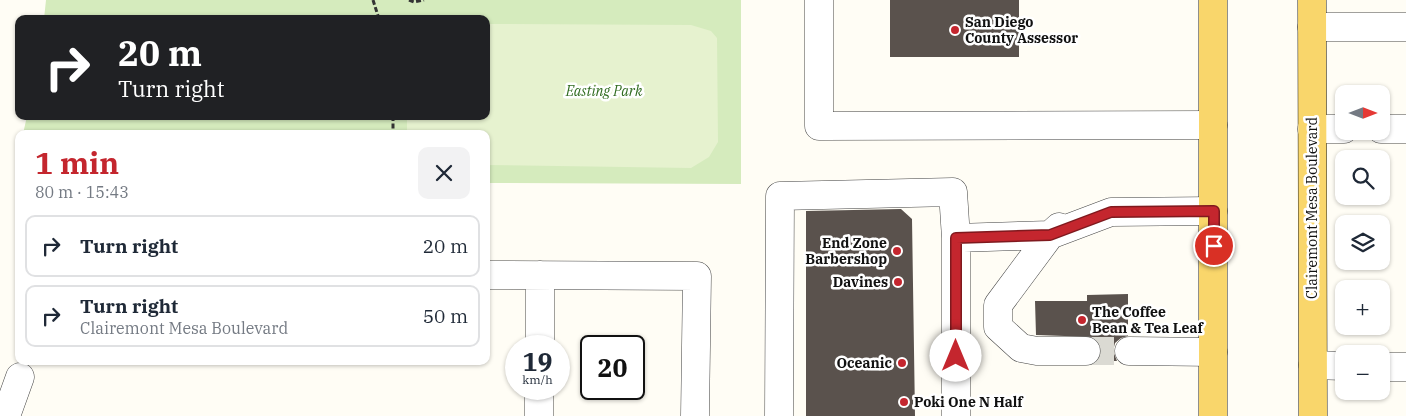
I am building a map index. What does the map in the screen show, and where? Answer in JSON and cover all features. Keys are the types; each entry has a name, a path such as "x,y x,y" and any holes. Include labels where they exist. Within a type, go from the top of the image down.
{"main road":[{"path":"1214,0 1214,416"},
{"name":"Clairemont Mesa Boulevard","path":"1312,0 1313,416"}],"lane":[{"path":"818,0 819,126 1214,125"},
{"path":"1312,27 1406,27"},
{"path":"1312,129 1335,129"},
{"path":"1390,129 1406,129"},
{"path":"779,416 780,196 953,192 956,238 956,416"},
{"path":"956,238 1050,235 1111,212 1214,211"},
{"path":"1050,235 998,305 998,327 1021,348 1037,351 1086,351"},
{"path":"490,275 697,276 695,416"},
{"path":"540,275 540,335"},
{"path":"1128,351 1214,352"},
{"path":"1313,366 1335,366"},
{"path":"1390,367 1406,367"},
{"path":"6,416 16,370"},
{"path":"539,400 539,416"}],"path":[{"path":"373,0 378,15"},
{"path":"409,0 414,2 424,0"}],"green space":[{"name":"Easting Park","path":"46,0 741,0 741,184 490,183 490,130 24,130 26,120 490,120 490,15 44,15"},
{"path":"490,24 691,25 711,31 717,38 718,142 709,157 691,168 490,165 490,130 407,130 407,120 490,120"}],"building":[{"name":"San Diego County Assessor","path":"890,0 1019,0 1019,57 890,57"},
{"path":"901,209 912,219 915,416 806,416 806,211"},
{"name":"The Coffee Bean & Tea Leaf","path":"1128,294 1128,336 1121,338 1115,343 1113,351 1117,361 1097,361 1102,351 1099,343 1093,337 1036,335 1035,301 1087,301 1087,295"}],"tunnel":[{"path":"1086,351 1129,351"}],"place":[{"name":"San Diego County Assessor","path":"955,30"},
{"name":"End Zone Barbershop","path":"897,251"},
{"name":"Davines","path":"898,282"},
{"name":"The Coffee Bean & Tea Leaf","path":"1082,320"},
{"name":"Oceanic","path":"902,363"},
{"name":"Poki One N Half","path":"904,402"}],"route":[{"path":"956,356 956,238 1050,235 1111,212 1214,211 1214,246"}]}
